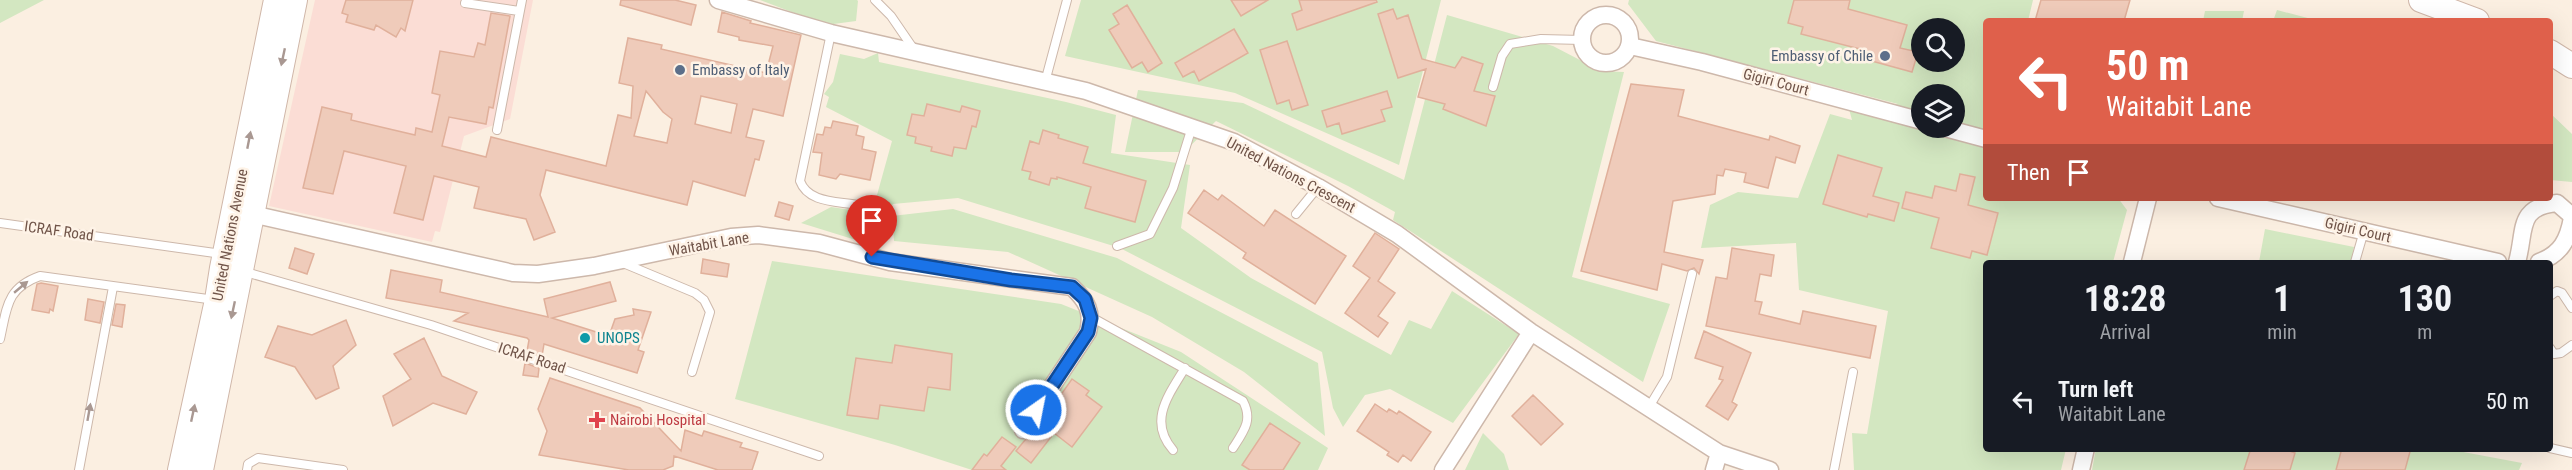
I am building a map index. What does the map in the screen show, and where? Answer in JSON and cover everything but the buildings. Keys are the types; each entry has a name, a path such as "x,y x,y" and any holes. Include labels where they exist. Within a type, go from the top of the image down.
{"street":[{"name":"United Nations Avenue","path":"201,470 276,0"},
{"name":"United Nations Avenue","path":"180,470 217,300 252,214 296,0"},
{"name":"United Nations Crescent","path":"718,0 831,33 1086,91 1234,142 1318,187 1397,234 1531,332 1719,453 1770,470"},
{"path":"2421,0 2469,18"},
{"path":"1611,15 1620,19 1627,27 1631,36 1630,46 1617,62 1607,64 1597,62 1588,56 1583,48 1585,28 1591,20 1611,15"},
{"name":"Gigiri Court","path":"1630,46 1702,62 1911,118"},
{"path":"2553,51 2572,48"},
{"path":"2553,53 2572,66"},
{"path":"1965,133 1983,137"},
{"path":"2132,260 2147,201"},
{"name":"Gigiri Court","path":"2231,201 2364,231 2474,260"},
{"path":"2517,260 2528,215 2539,205 2557,203 2572,217 2568,238 2562,249 2543,260"},
{"name":"Waitabit Lane","path":"252,214 513,273 538,274 620,262 731,237 784,237 819,243 890,262 1072,287 1085,299 1091,318"},
{"path":"1023,430 1088,332 1091,318"},
{"path":"1443,470 1531,332"},
{"path":"2081,470 2085,452"},
{"path":"1714,470 1719,453"}],"lane":[{"path":"497,130 522,0"},
{"path":"875,0 891,16 915,51"},
{"path":"1045,82 1067,0"},
{"path":"465,3 519,11"},
{"path":"831,33 800,182 810,196 857,204"},
{"path":"1493,87 1502,56 1510,44 1541,39 1582,40"},
{"path":"1117,246 1150,234 1173,188 1192,127"},
{"path":"1296,213 1318,187"},
{"name":"ICRAF Road","path":"0,223 233,263 431,325 819,456"},
{"path":"2356,260 2364,231"},
{"path":"620,262 695,293 704,300 710,312 692,372"},
{"path":"1649,408 1667,377 1692,274"},
{"path":"0,339 8,301 17,288 28,280 40,276 217,300"},
{"path":"79,470 113,287"},
{"path":"2553,294 2557,291 2562,293 2572,308"},
{"path":"1091,318 1243,401 1249,412 1248,425 1233,448"},
{"path":"2553,352 2558,354 2572,345"},
{"path":"1173,450 1164,439 1160,428 1166,400 1185,368"},
{"path":"1834,470 1853,372"},
{"path":"2553,449 2572,453"},
{"path":"247,470 248,464 258,458 343,470"}],"shaded area":[{"path":"315,0 533,0 510,119 464,136 440,232 435,231 432,242 269,206"}],"green space":[{"path":"0,0 44,0 0,23"},
{"path":"760,0 857,0 856,21 826,25"},
{"path":"1081,0 1441,0 1399,165 1235,93 1065,56"},
{"path":"1629,0 2033,0 2029,18 1983,18 1983,201 2120,201 2127,210 2114,260 1983,260 1983,452 2065,452 2061,470 1854,470 1852,433 1867,434 1888,311 1799,290 1796,243 1701,248 1710,205 1738,192 1798,198 1830,114 1852,120 1849,109 1898,104 1656,41 1628,4"},
{"path":"2277,10 2308,18 2274,18"},
{"path":"2205,11 2244,11 2243,18 2204,18"},
{"path":"1447,15 1553,46 1601,71 1624,72 1572,277 1670,304 1643,382 1393,220 1395,212 1348,186 1216,121 1184,152 1125,152 1138,90 1243,103 1404,180"},
{"path":"878,53 879,62 1116,115 1111,153 1190,165 1181,228 1251,278 1391,355 1409,320 1431,329 1452,291 1519,334 1453,423 1390,389 1365,395 1343,427 1333,408 1322,352 1120,248 958,198 893,204 881,222 872,245 801,223 831,207 872,213 892,141 826,107 829,97 824,94 833,82 840,54 864,59"},
{"path":"2553,116 2572,134 2572,182 2553,180"},
{"path":"953,209 1117,258 1318,363 1325,436 1244,372 1152,317 1008,252 894,241 892,216"},
{"path":"2265,229 2354,247 2351,260 2259,260"},
{"path":"772,261 1061,304 1181,352 1328,448 1318,470 972,470 895,445 735,399"},
{"path":"1483,433 1504,454 1509,470 1465,470"},
{"path":"2095,452 2463,452 2522,463 2519,470 2092,470"}],"place":[{"name":"Embassy of Chile","path":"1885,56"},
{"name":"Embassy of Italy","path":"680,70"},
{"name":"UNOPS","path":"585,338"},
{"name":"Nairobi Hospital","path":"597,420"}],"route":[{"path":"872,257 890,262 1072,287 1085,299 1091,318 1088,332 1036,410"}]}
